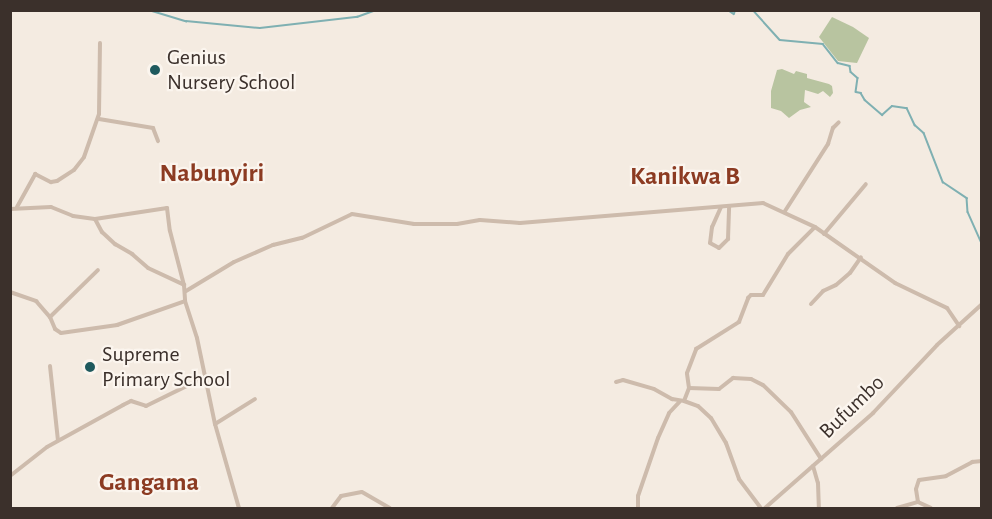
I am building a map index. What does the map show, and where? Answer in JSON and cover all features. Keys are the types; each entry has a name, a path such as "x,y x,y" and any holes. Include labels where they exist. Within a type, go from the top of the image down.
{"street":[{"path":"17,207 35,174 54,182 78,166 99,119 100,43"},
{"path":"99,119 153,128 158,141"},
{"path":"785,212 828,144 833,128 839,122"},
{"path":"824,234 866,184"},
{"path":"186,291 234,262 273,245 302,238 352,214 398,223 447,224 480,220 530,222 763,202 815,227 861,257 895,283 947,308 959,326"},
{"path":"722,206 712,227 711,241 719,248 728,239 729,206"},
{"path":"10,209 51,207 73,216 95,219 167,208 170,231 186,291 185,301 215,424 239,508"},
{"path":"95,219 102,232 115,244 132,254 148,268 184,285"},
{"path":"638,508 638,496 658,438 669,413 682,401 689,388 687,373 696,349 736,325 751,295 763,295 788,254 815,227"},
{"path":"811,304 823,291 836,285 850,273 861,257"},
{"path":"50,317 98,270"},
{"path":"10,291 36,301 50,317 57,330 66,333 124,322 185,301"},
{"name":"Bufumbo","path":"763,508 873,413 937,345 981,303"},
{"path":"50,366 58,441"},
{"path":"10,476 58,441 129,402 146,406 205,376"},
{"path":"689,388 719,389 733,378 743,377 763,385 791,412 821,459"},
{"path":"616,382 623,380 654,389 698,406 711,418 726,442 740,479 763,508"},
{"path":"215,424 255,399"},
{"path":"918,502 916,489 919,480 955,473 972,462 981,461"},
{"path":"813,466 818,483 819,508"},
{"path":"332,508 340,496 362,492 390,508"},
{"path":"897,508 918,502 931,508"}],"green space":[{"path":"832,17 869,38 857,63 838,61 819,37"},
{"path":"782,69 794,74 796,71 807,74 807,78 829,84 832,86 833,93 830,97 823,91 818,94 805,90 804,102 811,107 800,110 789,118 781,111 771,108 771,91 777,70"}],"waterway":[{"path":"149,10 186,21 260,28 357,17 376,10"},
{"path":"728,10 734,14 735,10"},
{"path":"753,10 780,40 823,44 838,63 850,66 851,72 858,78 856,92 861,93 865,100 882,115 892,106 907,108 915,125 924,133 943,182 967,198 968,212 982,244"}],"place":[{"name":"Genius Nursery School","path":"155,70"},
{"name":"Supreme Primary School","path":"90,367"}],"district":[{"name":"Nabunyiri","path":"212,174"},
{"name":"Kanikwa B","path":"685,177"},
{"name":"Gangama","path":"149,483"}]}
